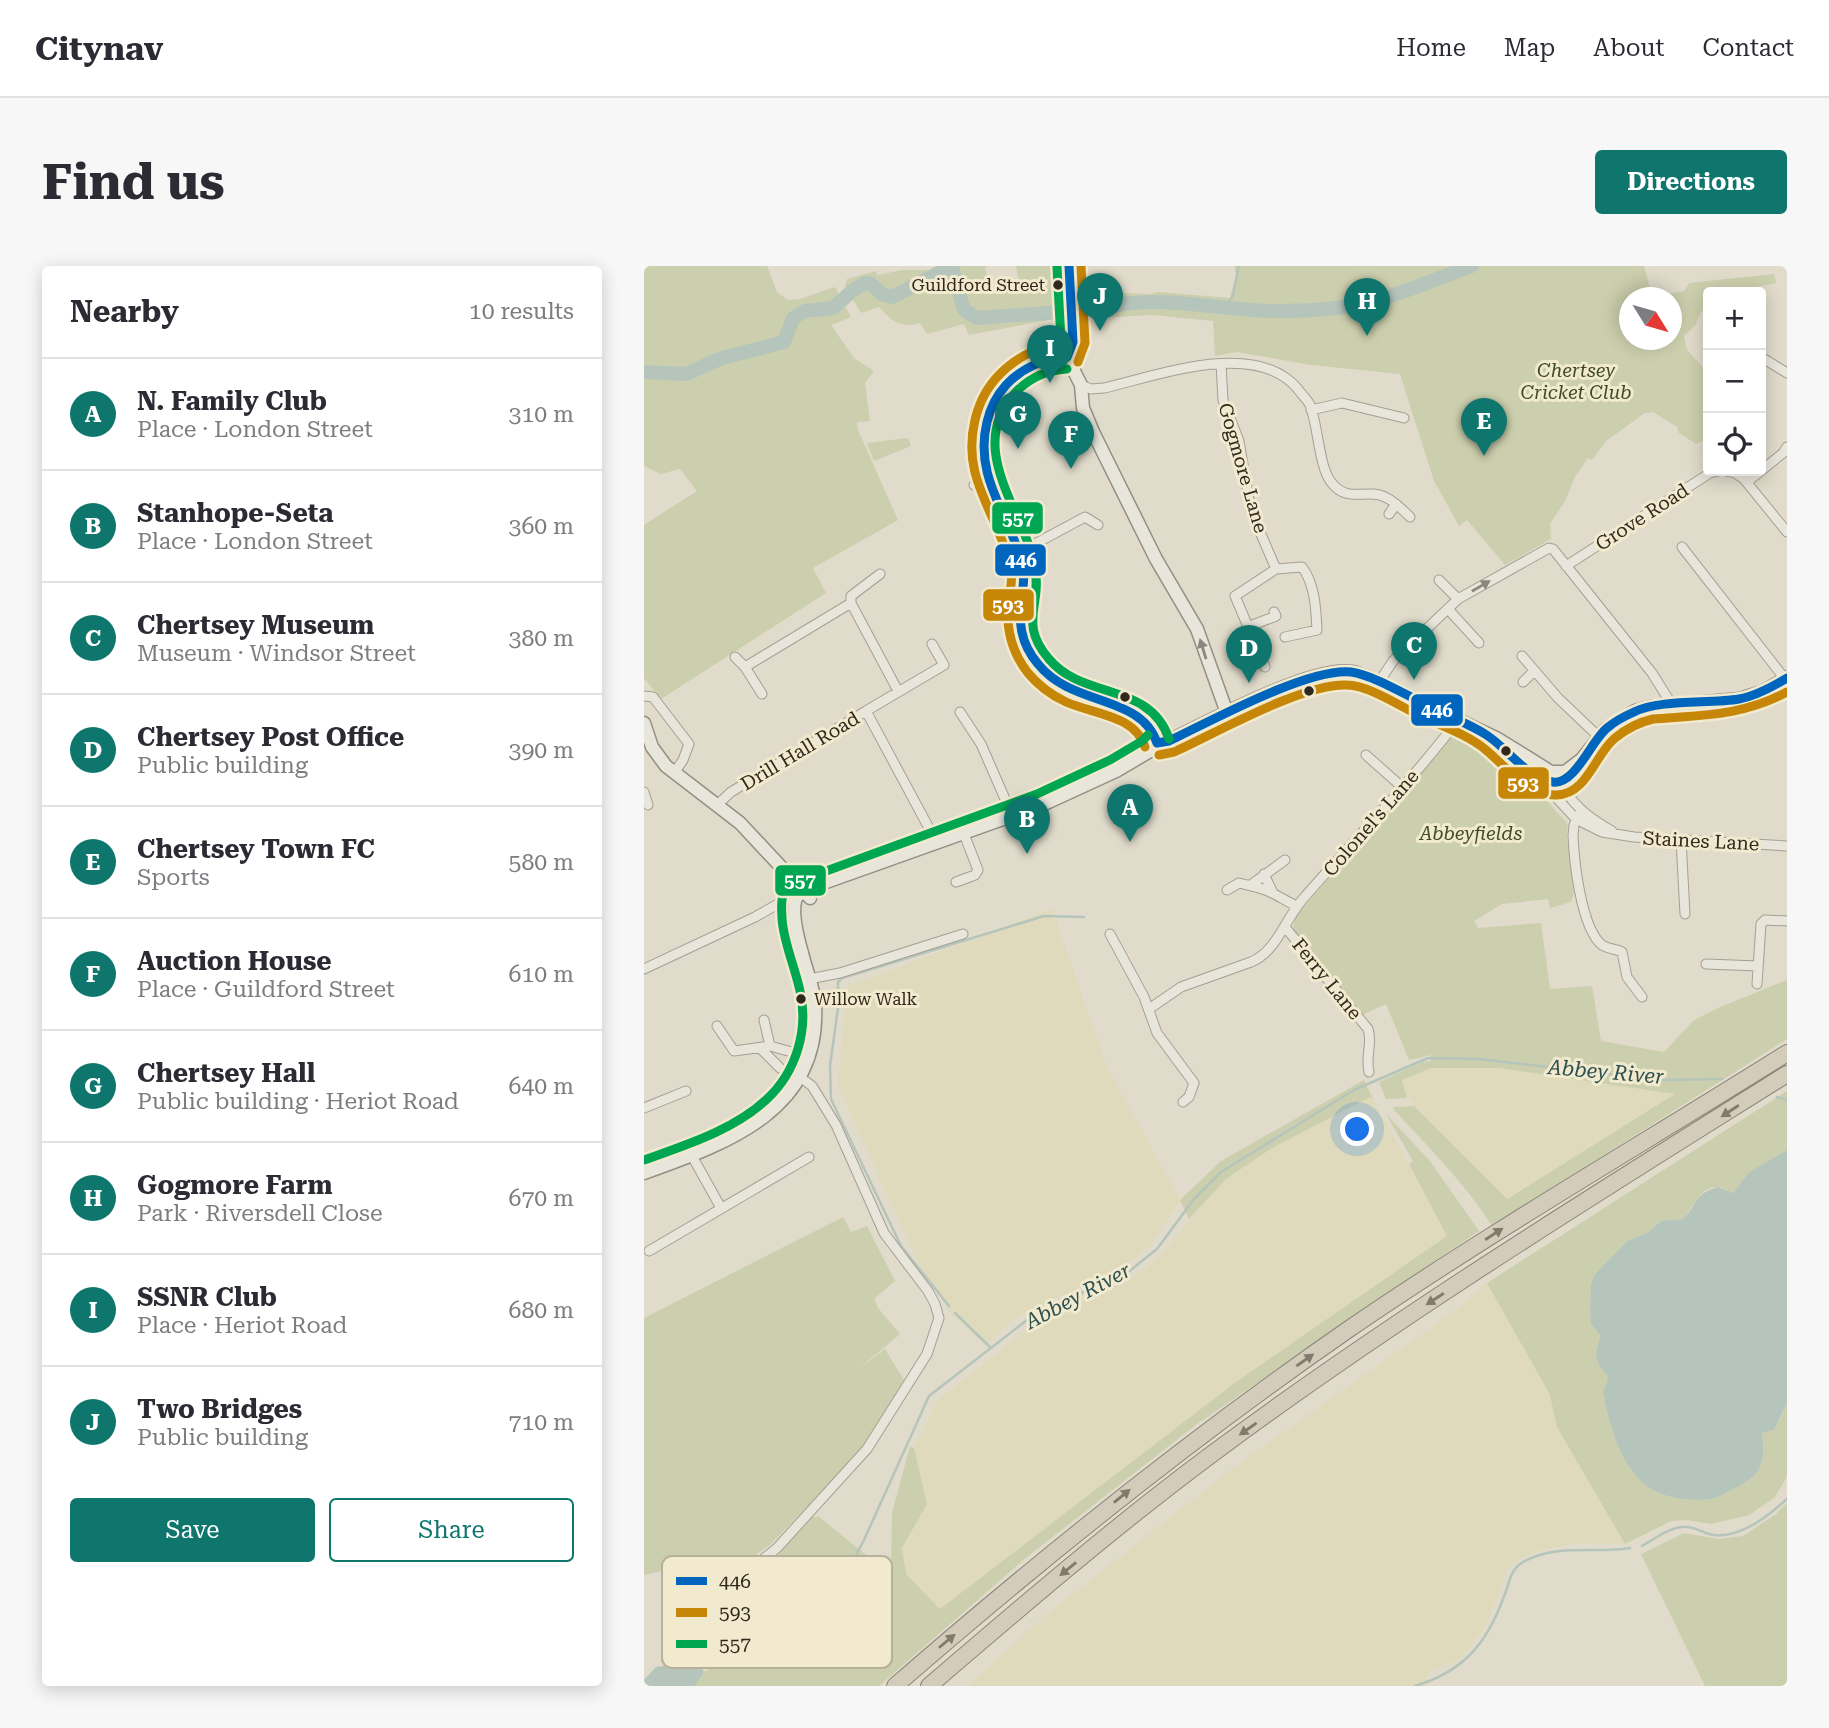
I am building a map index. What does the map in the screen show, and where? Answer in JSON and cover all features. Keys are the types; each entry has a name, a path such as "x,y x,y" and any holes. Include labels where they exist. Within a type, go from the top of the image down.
{"highway":[{"path":"895,1686 1052,1552 1153,1471 1282,1376 1398,1296 1509,1225 1787,1053"},
{"path":"929,1686 1132,1517 1254,1424 1436,1298 1787,1074"}],"main road":[{"path":"1072,267 1073,342 1067,357 1081,385 1083,408 1156,559 1197,629 1227,713"},
{"path":"1067,357 1058,357 1030,366 1004,387 985,426 982,443 983,467 1018,553 1024,580 1019,613 1020,634 1029,654 1048,676 1063,687 1128,710 1140,719 1142,726 1157,743"},
{"name":"Staines Lane","path":"802,898 825,884 1042,804 1116,771 1150,751 1157,743 1169,741 1278,690 1323,674 1350,671 1379,682 1525,755 1550,778"},
{"path":"1550,778 1565,772 1582,759 1614,723 1635,712 1672,705 1740,699 1762,692 1786,678"},
{"path":"644,723 648,749 674,773 751,833 788,875 802,898 797,928 814,995 815,1013 810,1056 800,1077 777,1107 760,1121 714,1147 644,1173"}],"street":[{"path":"1766,360 1787,373"},
{"path":"1081,385 1091,389 1104,388 1179,368 1221,364 1268,369 1292,383 1309,403 1331,483 1342,492 1352,495 1378,494 1386,497 1410,517"},
{"name":"Gogmore Lane","path":"1221,364 1223,400 1238,442 1251,511 1276,569"},
{"path":"1311,410 1342,403 1387,408 1404,418"},
{"path":"1747,482 1787,447"},
{"name":"Grove Road","path":"1566,566 1705,476"},
{"path":"1740,476 1787,532"},
{"path":"974,485 987,480"},
{"path":"1389,514 1396,504"},
{"path":"1018,553 1085,517 1098,525"},
{"path":"1682,547 1786,678"},
{"path":"1379,682 1393,661 1458,599 1549,548 1553,549 1652,673 1672,705"},
{"path":"1265,667 1250,626 1235,596 1276,569 1300,566 1308,575 1315,602 1317,630 1285,637"},
{"path":"880,574 851,596 851,603 898,691"},
{"path":"1439,580 1458,599"},
{"path":"745,667 851,603"},
{"path":"1448,609 1479,643"},
{"path":"1250,626 1276,616 1274,612"},
{"path":"866,711 944,665 932,644"},
{"path":"1522,656 1558,698 1599,737"},
{"path":"735,657 745,667 762,694"},
{"path":"1523,682 1534,671"},
{"path":"644,696 653,697 689,744 674,773"},
{"name":"Drill Hall Road","path":"717,805 731,792 866,711 937,844"},
{"path":"960,712 981,744 1012,816"},
{"name":"Colonel's Lane","path":"1149,1009 1181,987 1257,960 1268,949 1297,906 1458,720"},
{"path":"1366,755 1402,787"},
{"name":"Staines Lane","path":"1550,778 1568,797 1579,815"},
{"name":"Staines Lane","path":"1550,778 1579,815 1616,833 1634,837 1787,846"},
{"path":"644,792 648,805"},
{"path":"1579,815 1574,825 1574,850 1579,891 1586,914 1598,941 1607,948 1622,952 1627,977 1642,997"},
{"path":"956,882 975,875 978,870 964,834"},
{"path":"1681,840 1685,914"},
{"path":"1251,885 1285,860"},
{"name":"Ferry Lane","path":"1264,874 1277,896 1286,924 1367,1027 1371,1039 1367,1054 1369,1072"},
{"path":"1227,890 1240,883 1251,885 1297,906"},
{"path":"644,969 779,905 802,898"},
{"path":"1758,984 1761,924 1765,920 1787,920"},
{"path":"809,979 840,974 964,934"},
{"path":"1110,934 1149,1009 1157,1033 1194,1083 1189,1097 1183,1102"},
{"path":"1706,964 1758,966"},
{"path":"764,1020 765,1047 780,1068"},
{"path":"717,1026 734,1051 765,1047 810,1056"},
{"path":"766,1556 867,1449 928,1354 939,1318 928,1292 884,1233 836,1125 811,1086 800,1077"},
{"path":"644,1108 686,1091"},
{"path":"692,1156 722,1208"},
{"path":"649,1251 809,1158"}],"shaded area":[{"path":"1052,909 1107,1067 1180,1200 1150,1246 1125,1267 1021,1314 985,1345 951,1314 935,1285 920,1267 838,1085 847,987"},
{"path":"1431,1068 1499,1068 1676,1094 1506,1199 1407,1098 1402,1080"},
{"path":"1370,1097 1448,1236 1236,1382 940,1609 906,1575 902,1549 927,1504 914,1448 938,1400 1035,1323 1131,1279 1152,1264 1226,1179 1272,1148"},
{"path":"1787,1150 1787,1403 1774,1430 1762,1433 1764,1451 1761,1464 1747,1481 1715,1498 1687,1499 1667,1496 1650,1488 1634,1474 1621,1452 1612,1428 1603,1391 1608,1376 1596,1356 1600,1335 1591,1324 1591,1284 1595,1274 1627,1241 1647,1233 1661,1221 1683,1219 1700,1196 1710,1190 1718,1187 1733,1193 1749,1172"},
{"path":"1487,1283 1550,1395 1557,1427 1625,1544 1581,1543 1544,1549 1520,1558 1507,1569 1481,1633 1458,1660 1426,1674 1427,1686 968,1686 1046,1615 1232,1469 1460,1307"},
{"path":"656,1667 702,1668 704,1672 695,1686 644,1686 644,1680"}],"green space":[{"path":"644,266 767,266 777,292 788,300 800,299 835,287 851,317 831,325 854,358 874,371 865,383 870,421 857,422 858,430 898,520 813,568 826,593 661,699 644,678 644,525 697,491 680,469 661,474 644,466"},
{"path":"942,266 990,266 985,267 991,294 1020,288 1016,266 1050,266 1066,333 1061,339 1054,319 969,335 964,324 927,334 920,323 902,324 879,307 861,313 845,286 847,279 876,271 877,275 903,270 942,270"},
{"name":"Chertsey Cricket Club","path":"1234,266 1644,266 1649,287 1619,287 1619,350 1682,350 1682,291 1689,283 1774,274 1776,283 1756,287 1703,287 1703,309 1696,325 1684,336 1687,350 1703,368 1703,441 1696,444 1679,433 1677,427 1653,412 1645,413 1606,441 1592,460 1588,458 1550,524 1551,539 1505,565 1467,520 1459,526 1434,481 1400,374 1311,365 1237,352 1215,356 1213,321 1152,315 1079,319 1079,303 1096,303 1116,293 1158,292 1230,298 1236,275"},
{"path":"908,438 911,446 874,461 867,443"},
{"name":"Abbeyfields","path":"1456,732 1485,743 1511,762 1568,826 1574,893 1571,902 1550,908 1548,899 1502,904 1474,921 1478,928 1541,923 1550,989 1592,986 1601,1041 1664,1052 1694,1020 1787,980 1787,1039 1492,1226 1458,1180 1393,1107 1414,1106 1507,1199 1675,1094 1499,1068 1431,1068 1402,1080 1407,1098 1386,1099 1379,1082 1422,1062 1431,1061 1431,1055 1409,1060 1386,1004 1362,1015 1293,930 1295,917"},
{"path":"1364,1080 1373,1099 1370,1097 1272,1148 1226,1179 1189,1219 1180,1200 1221,1161"},
{"path":"1787,1091 1787,1150 1749,1172 1733,1193 1723,1188 1709,1188 1698,1197 1683,1219 1661,1221 1647,1233 1627,1241 1595,1274 1591,1284 1590,1310 1591,1323 1600,1335 1599,1360 1609,1375 1609,1382 1604,1388 1615,1438 1626,1461 1649,1487 1666,1495 1686,1499 1724,1495 1757,1472 1763,1455 1762,1432 1772,1431 1787,1403 1787,1477 1774,1498 1749,1515 1711,1524 1686,1520 1671,1521 1625,1544 1557,1427 1550,1395 1487,1283"},
{"path":"1386,1114 1430,1161 1479,1231 1197,1424 1027,1557 879,1686 695,1686 704,1672 712,1668 892,1668 892,1513 910,1446 914,1448 927,1504 902,1548 906,1574 940,1609 1236,1382 1447,1236 1409,1164 1413,1161"},
{"path":"843,1217 851,1232 867,1226 895,1281 874,1299 878,1308 900,1334 855,1372 885,1349 904,1380 863,1449 771,1544 754,1556 662,1556 662,1571 644,1575 644,1318"},
{"path":"1787,1503 1787,1686 1705,1686 1641,1554 1684,1533 1718,1539 1743,1536 1776,1514"},
{"path":"813,1516 818,1516 867,1556 777,1556"}],"waterway":[{"path":"644,372 686,374 722,358 784,342 793,318 805,311 833,308 863,284 870,283 882,294 892,297 952,266 964,310 977,318 1103,309 1143,302 1274,311 1331,308 1381,299 1472,266"},
{"path":"1052,266 1063,312"},
{"path":"1225,309 1233,295 1239,266"},
{"path":"949,1306 901,1246 831,1099 830,1066 838,1008 838,982 842,978 1044,916 1084,917"},
{"name":"Abbey River","path":"856,1556 929,1396 1027,1320 1056,1304 1127,1273 1157,1249 1194,1199 1221,1172 1354,1090 1428,1058 1479,1059 1666,1080 1722,1079"},
{"name":"Abbey River","path":"1777,1097 1787,1100"},
{"path":"955,1313 990,1347"},
{"path":"1642,1546 1682,1527 1691,1527 1714,1535 1734,1533 1763,1519 1787,1499"},
{"path":"1415,1686 1446,1673 1480,1643 1489,1630 1518,1565 1536,1556 1562,1551 1630,1548"}],"transit line":[{"name":"446","path":"1067,357 1073,342 1069,266"},
{"name":"593","path":"1078,362 1085,343 1081,266"},
{"name":"557","path":"1056,352 1061,340 1057,267"},
{"name":"593","path":"1067,345 1030,353 1014,362 996,379 984,395 975,420 973,462 1011,572 1009,628 1017,656 1028,673 1045,689 1066,702 1123,722 1140,736 1145,747"},
{"name":"446","path":"1067,357 1034,365 1012,379 997,398 987,422 984,443 989,480 1018,549 1024,571 1020,614 1024,640 1032,656 1052,678 1069,688 1136,716 1149,727 1157,743"},
{"name":"557","path":"1067,369 1039,376 1020,388 1001,414 995,436 996,458 1002,480 1029,546 1035,568 1035,635 1049,659 1063,672 1079,681 1132,699 1147,708 1160,721 1169,739"},
{"name":"446","path":"1157,743 1169,741 1259,698 1310,678 1351,672 1381,682 1479,730 1534,775 1553,782 1568,777 1607,728 1634,712 1657,705 1745,698 1787,678"},
{"name":"593","path":"1159,755 1174,752 1284,700 1307,692 1347,685 1374,692 1463,735 1536,791 1556,795 1575,788 1590,772 1608,745 1638,724 1653,719 1738,710 1787,692"},
{"name":"557","path":"644,1160 709,1136 740,1120 767,1099 793,1063 803,1021 800,991 782,919 783,896 791,886 1037,794 1110,760 1148,735"}],"place":[{"name":"Guildford Street","path":"1058,285"},
{"name":"Two Bridges","path":"1100,331"},
{"name":"Gogmore Farm","path":"1367,336"},
{"name":"SSNR Club","path":"1050,383"},
{"name":"Chertsey Hall","path":"1018,449"},
{"name":"Chertsey Town FC","path":"1484,456"},
{"name":"Auction House","path":"1071,469"},
{"name":"Chertsey Museum","path":"1414,680"},
{"name":"Chertsey Post Office","path":"1249,683"},
{"name":"N. Family Club","path":"1130,842"},
{"name":"Stanhope-Seta","path":"1027,854"},
{"name":"Willow Walk","path":"801,999"}]}
